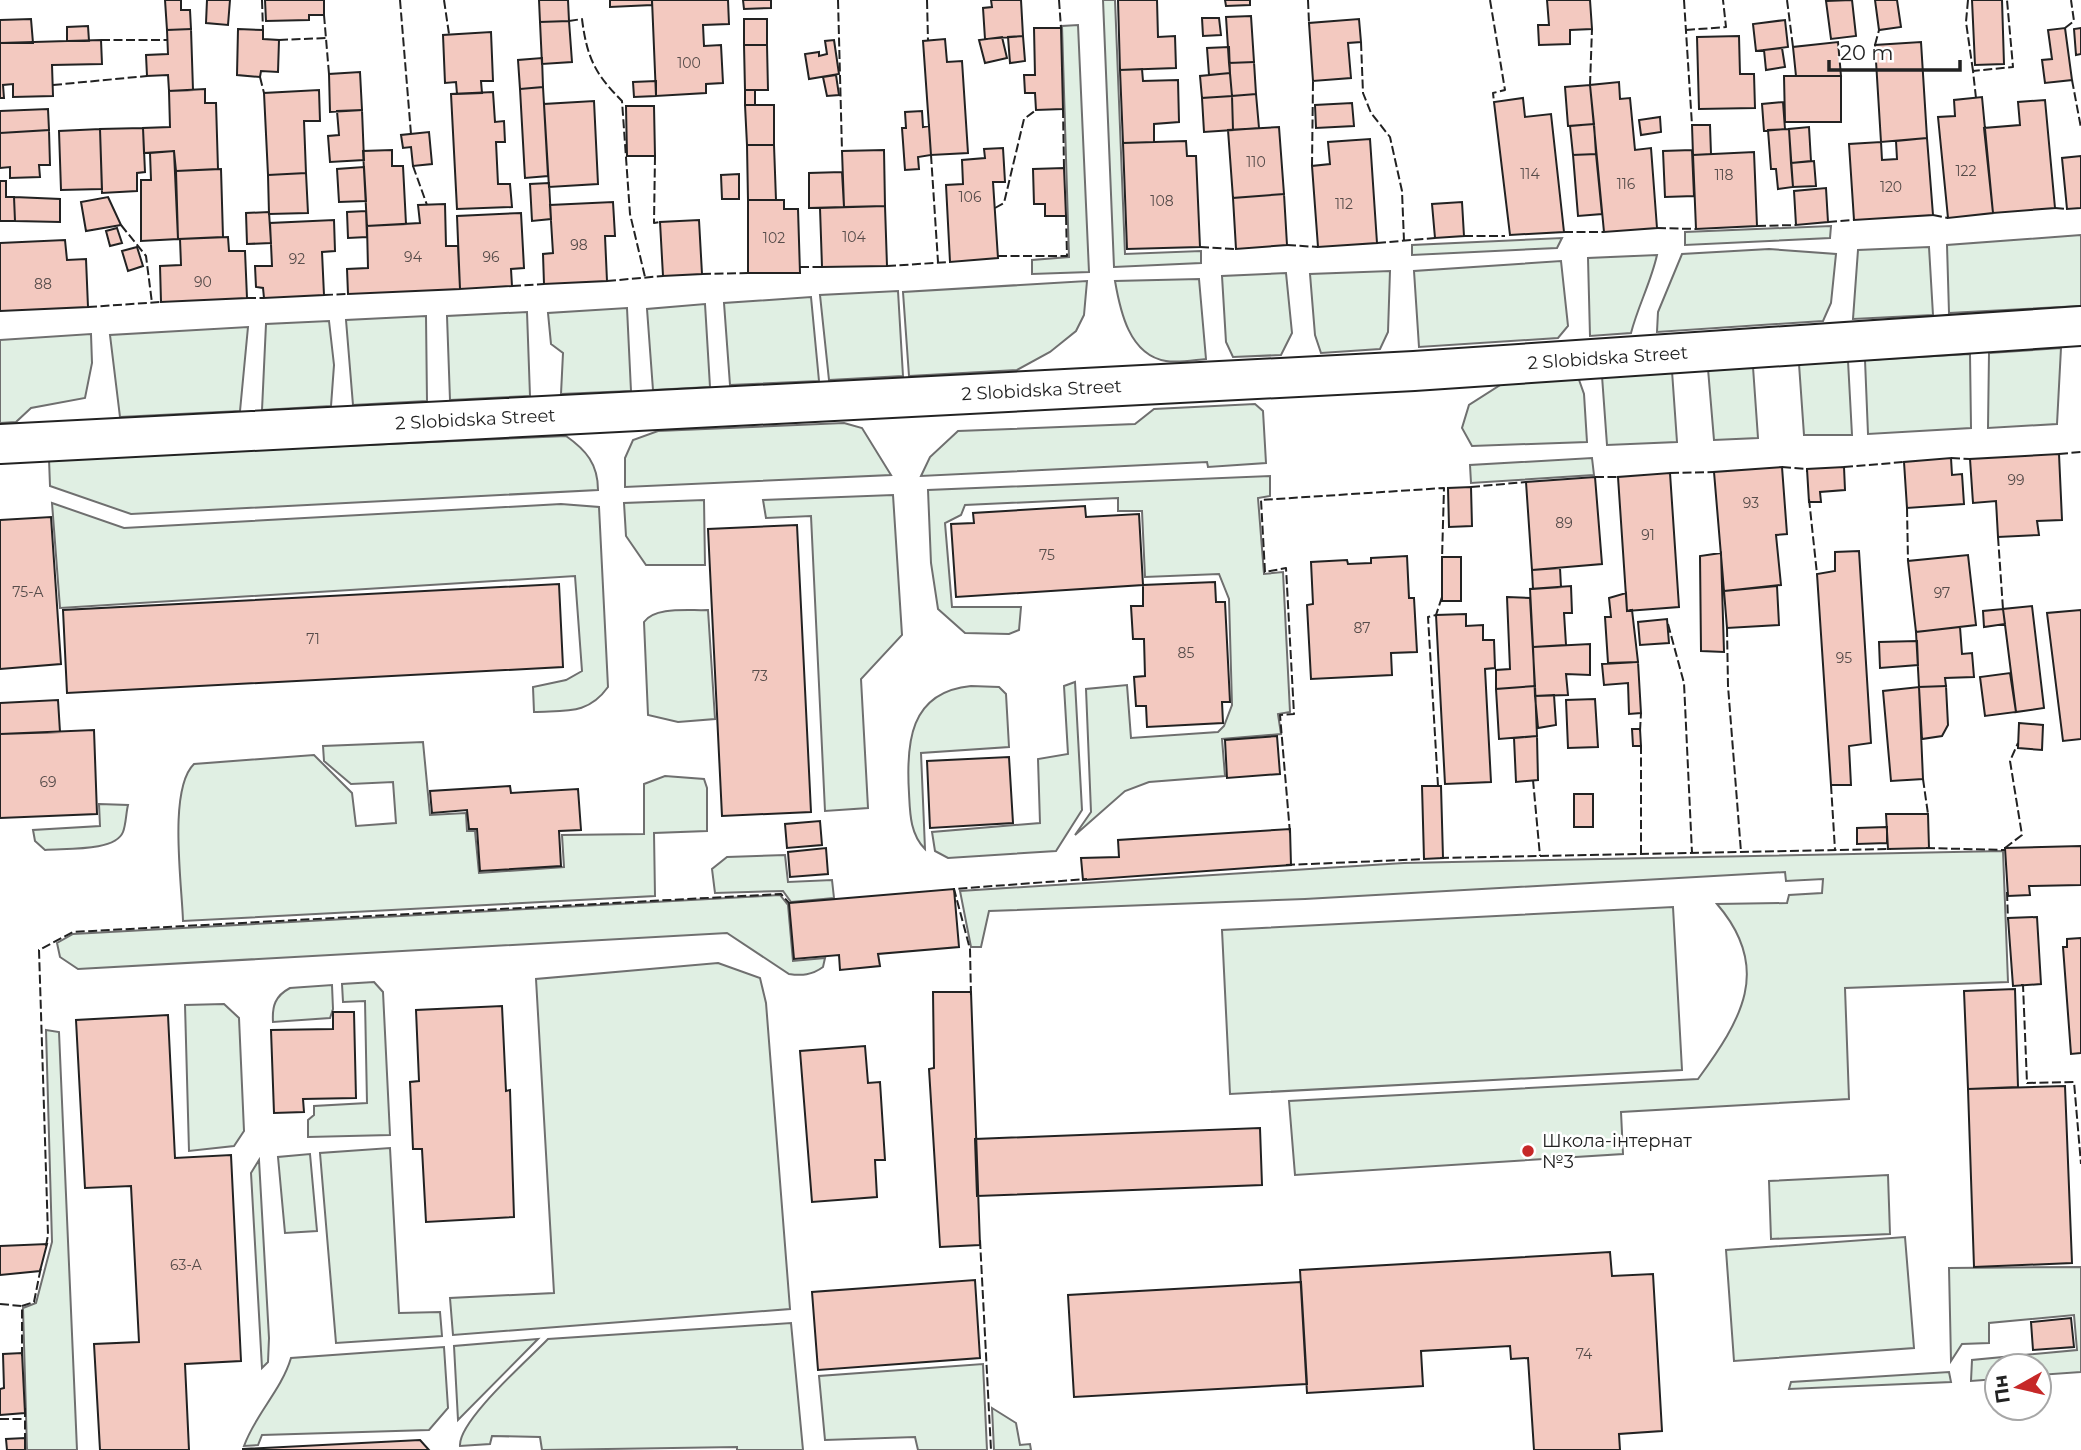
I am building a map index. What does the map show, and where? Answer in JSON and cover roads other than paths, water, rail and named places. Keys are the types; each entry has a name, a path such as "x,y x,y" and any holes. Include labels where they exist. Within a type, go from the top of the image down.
{"street":[{"name":"2 Slobidska Street","path":"0,444 1390,372 2081,326"}],"place":[{"name":"Школа-інтернат №3","path":"1528,1151"}]}
